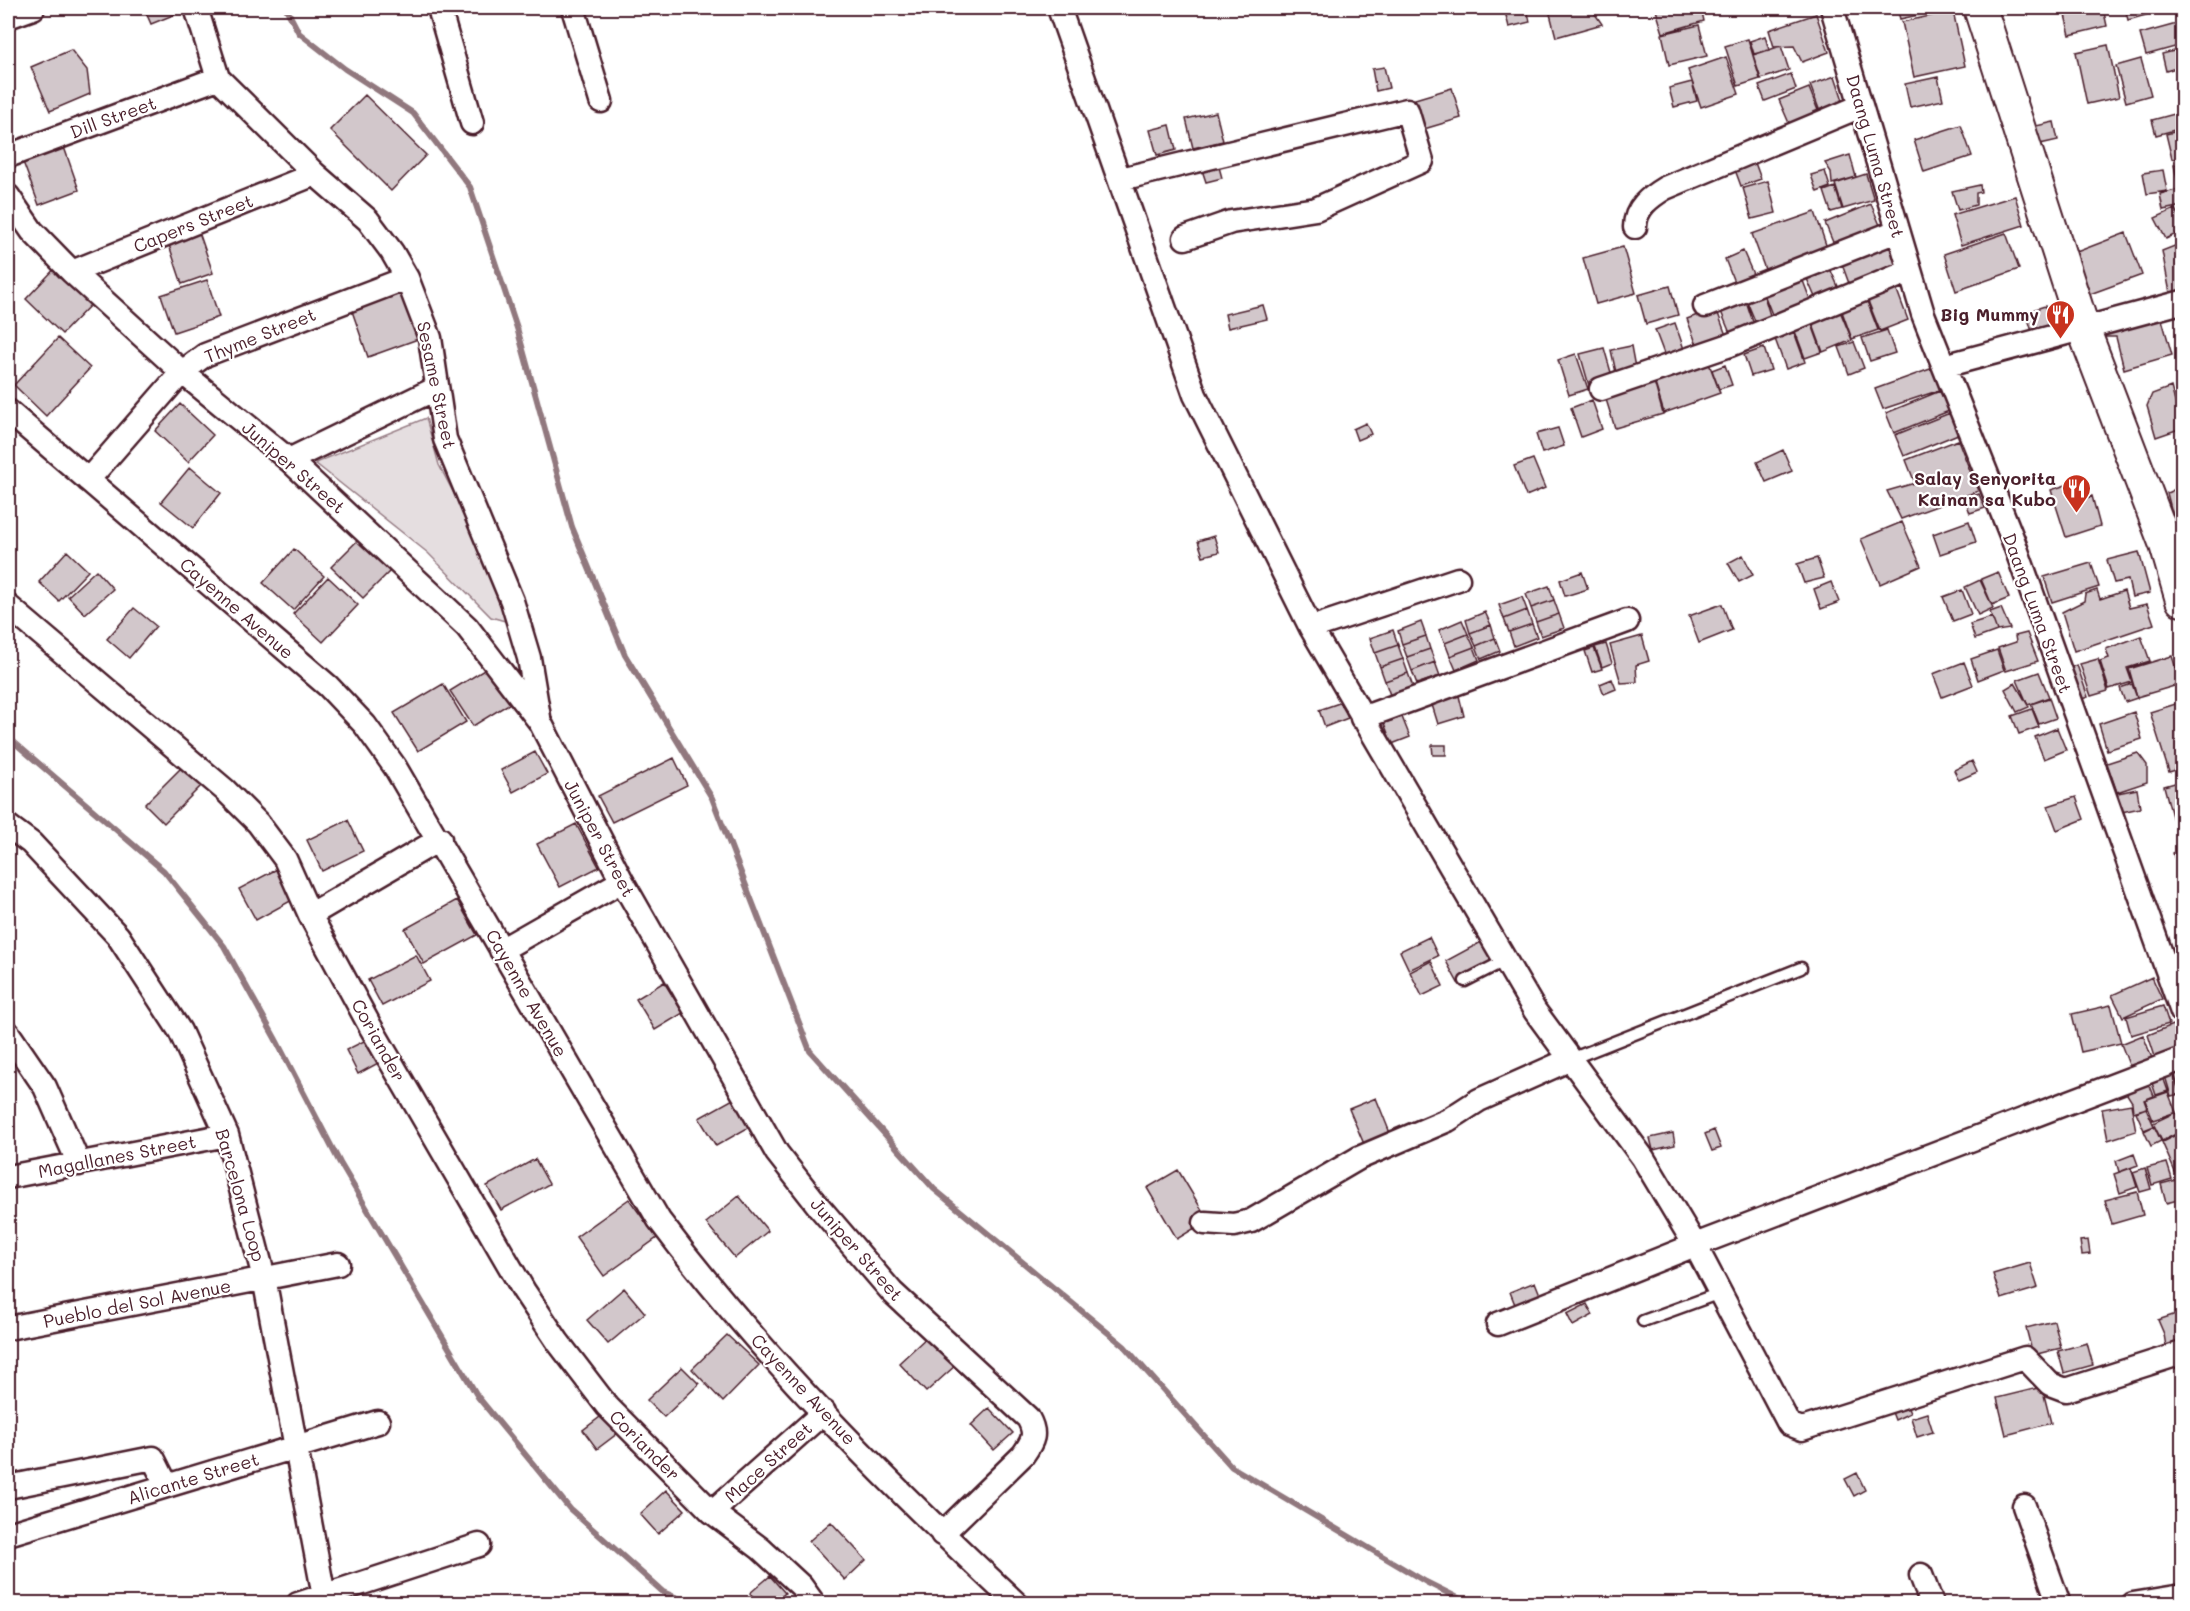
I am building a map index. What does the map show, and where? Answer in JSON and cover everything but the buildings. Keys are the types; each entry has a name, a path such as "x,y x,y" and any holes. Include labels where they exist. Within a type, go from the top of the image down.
{"main road":[{"path":"1980,8 2083,328 2166,545 2182,600"}],"street":[{"path":"8,17 33,8"},
{"name":"Sesame Street","path":"196,8 218,78 315,174 368,220 392,252 407,278 430,338 445,439 512,600 529,658 540,722"},
{"path":"439,8 472,123"},
{"path":"573,8 601,101"},
{"path":"1059,8 1195,395 1311,628 1535,1011 1643,1158 1695,1245 1789,1424 1803,1429 2025,1358 2050,1384 2066,1390 2182,1353"},
{"name":"Daang Luma Street","path":"1832,8 1923,314 2013,540 2182,1012"},
{"name":"Dill Street","path":"8,156 218,78"},
{"path":"1635,227 1637,215 1643,205 1665,188 1861,106"},
{"path":"1120,179 1407,110 1422,161 1316,208 1232,222 1185,238"},
{"name":"Capers Street","path":"72,272 315,174"},
{"name":"Juniper Street","path":"8,196 32,231 72,272 182,372 289,460 467,627 540,722 622,881 777,1153 820,1208 892,1292 1028,1418 1034,1429 1033,1442 1023,1455 942,1534"},
{"path":"1705,306 1897,231"},
{"path":"1601,389 1730,345 1910,271"},
{"name":"Thyme Street","path":"88,480 182,372 205,355 407,278"},
{"path":"1944,366 2182,302"},
{"path":"289,460 437,388"},
{"name":"Cayenne Avenue","path":"8,411 335,694 365,725 395,767 440,839 501,950 659,1220 703,1278 824,1412 942,1534 1017,1604"},
{"path":"1311,628 1458,579"},
{"name":"Coriander","path":"8,606 225,790 258,823 285,859 310,915 482,1219 558,1342 608,1406 712,1512 761,1549 801,1586 814,1604"},
{"path":"1362,718 1627,621"},
{"name":"Barcelona Loop","path":"8,826 31,843 118,936 180,1031 227,1136 264,1278 294,1448 324,1596"},
{"path":"310,915 440,839"},
{"path":"501,950 622,881"},
{"path":"8,1033 45,1087 79,1164"},
{"path":"1205,1223 1234,1225 1251,1221 1359,1158 1448,1120 1479,1100 1571,1059"},
{"path":"1498,1324 1695,1245 2182,1059"},
{"name":"Magallanes Street","path":"8,1178 227,1136"},
{"name":"Pueblo del Sol Avenue","path":"8,1328 338,1264"},
{"name":"Mace Street","path":"712,1512 824,1412"},
{"name":"Alicante Street","path":"8,1534 378,1422"},
{"path":"8,1487 153,1458 167,1486"},
{"path":"2024,1506 2059,1604"},
{"path":"298,1604 479,1545"},
{"path":"1921,1575 1932,1604"},
{"path":"2143,1601 2182,1583"},
{"path":"2143,1601 2182,1596"}],"lane":[{"path":"1466,981 1504,961"},
{"path":"1571,1059 1801,968"},
{"path":"1643,1321 1720,1293"}],"shaded area":[{"path":"426,418 439,465 473,530 507,608 505,621 491,617 428,553 315,463"}],"waterway":[{"path":"286,8 299,33 345,69 413,113 470,187 517,328 572,527 625,655 712,798 810,1051 934,1189 1124,1346 1232,1467 1426,1582 1470,1604"},
{"path":"8,737 164,871 224,946 340,1163 478,1397 570,1509 663,1592 692,1604"}],"place":[{"name":"Big Mummy","path":"2060,340"},
{"name":"Salay Senyorita Kainan sa Kubo","path":"2077,514"}]}
